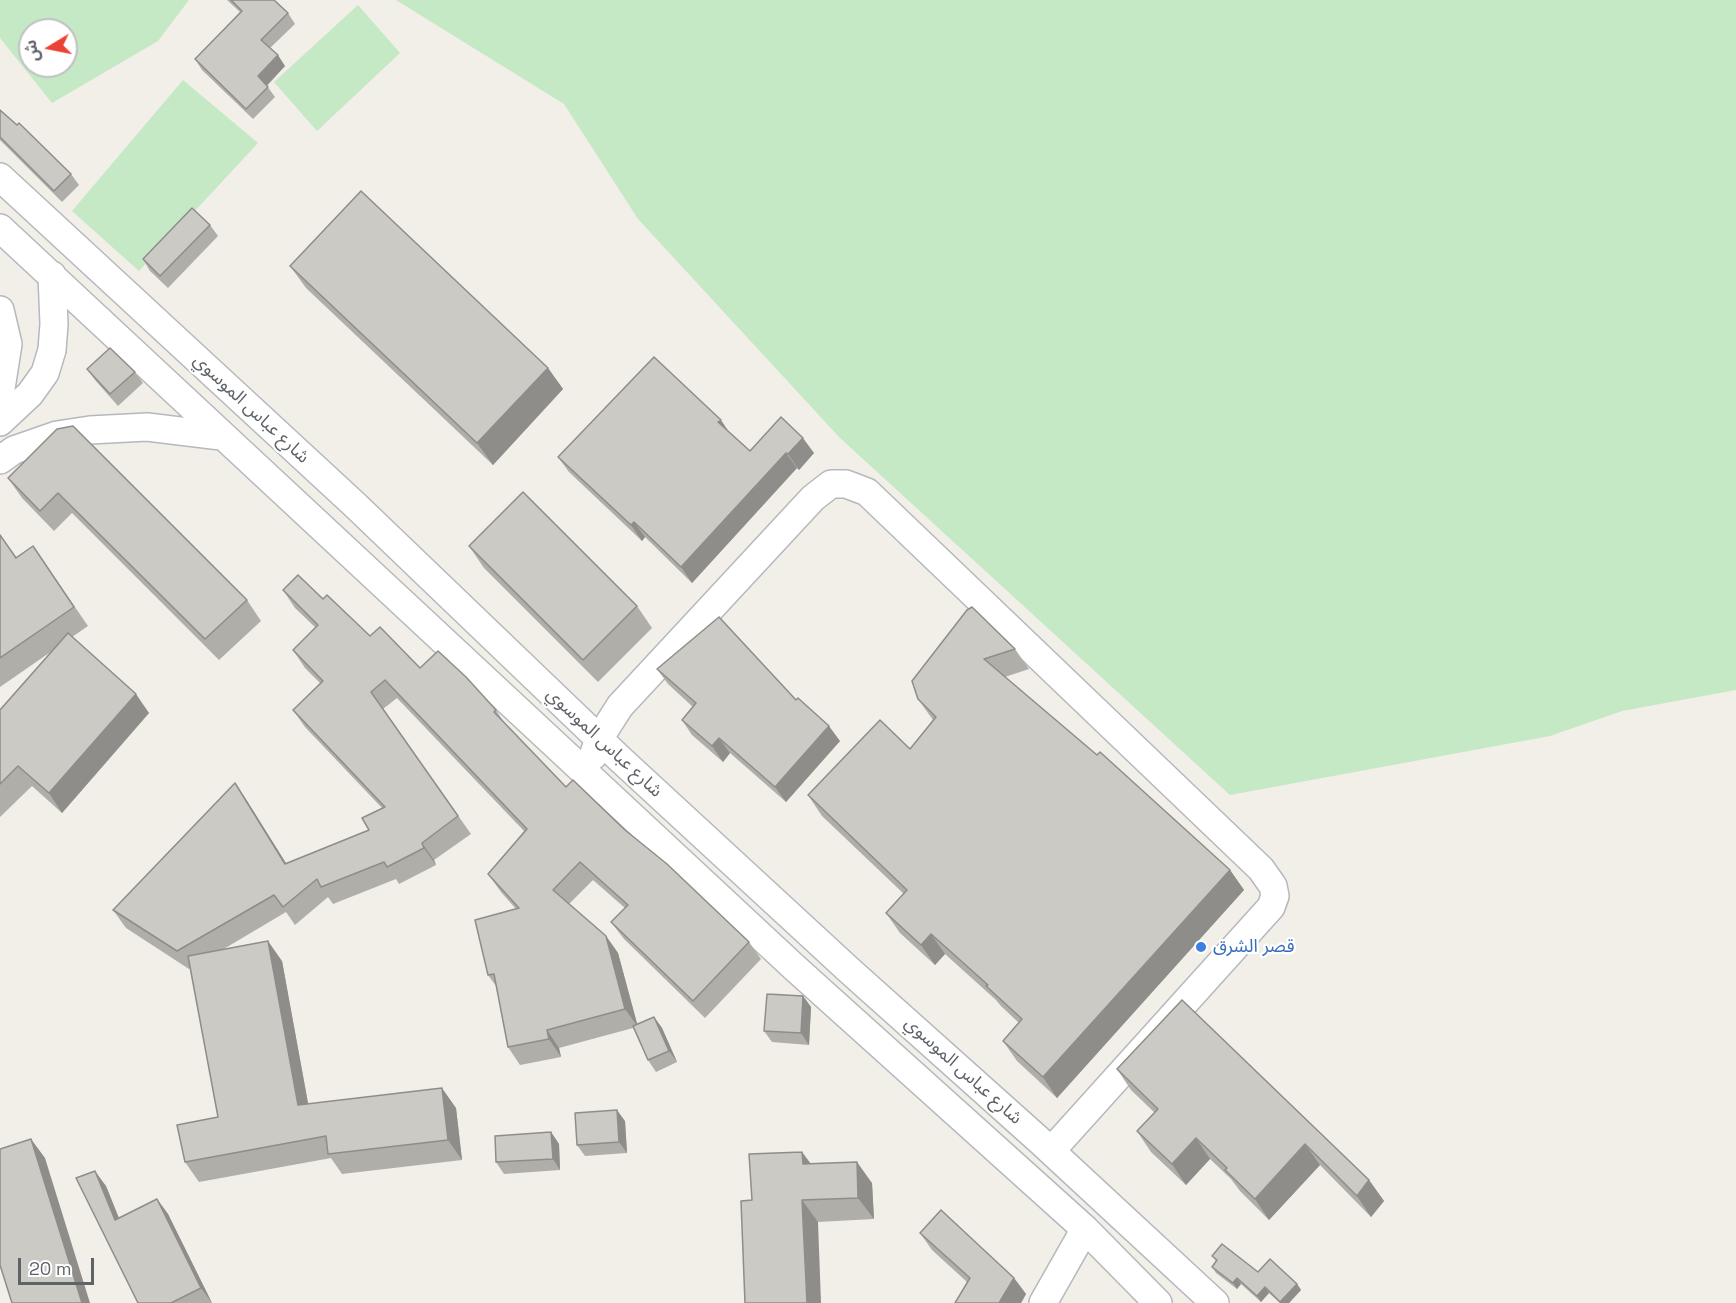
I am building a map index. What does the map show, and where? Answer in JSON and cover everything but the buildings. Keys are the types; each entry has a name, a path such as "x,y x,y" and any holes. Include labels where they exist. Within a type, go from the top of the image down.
{"street":[{"name":"شارع عباس الموسوي","path":"0,177 354,504 599,740 1215,1303"},
{"name":"شارع عباس الموسوي","path":"1,230 795,968 1085,1229 1158,1303"},
{"path":"0,422 30,394 45,373 54,324 52,275"},
{"path":"0,310 8,344 0,395"},
{"path":"0,460 14,450 57,435 90,430 147,427 221,436"},
{"path":"585,774 599,740 620,706 813,498 831,484 846,484 867,492 1261,869 1273,886 1275,896 1265,914 1051,1151"},
{"path":"1043,1303 1085,1229"}],"green space":[{"path":"0,0 189,0 158,41 52,103 32,78 78,78 78,18 18,18 18,60 0,38"},
{"path":"396,0 1736,0 1736,690 1622,711 1550,736 1230,795 839,437 638,219 564,104"},
{"path":"358,5 400,53 317,131 274,82"},
{"path":"183,80 258,143 139,271 72,211"}],"place":[{"name":"قصر الشرق","path":"1201,947"}]}
